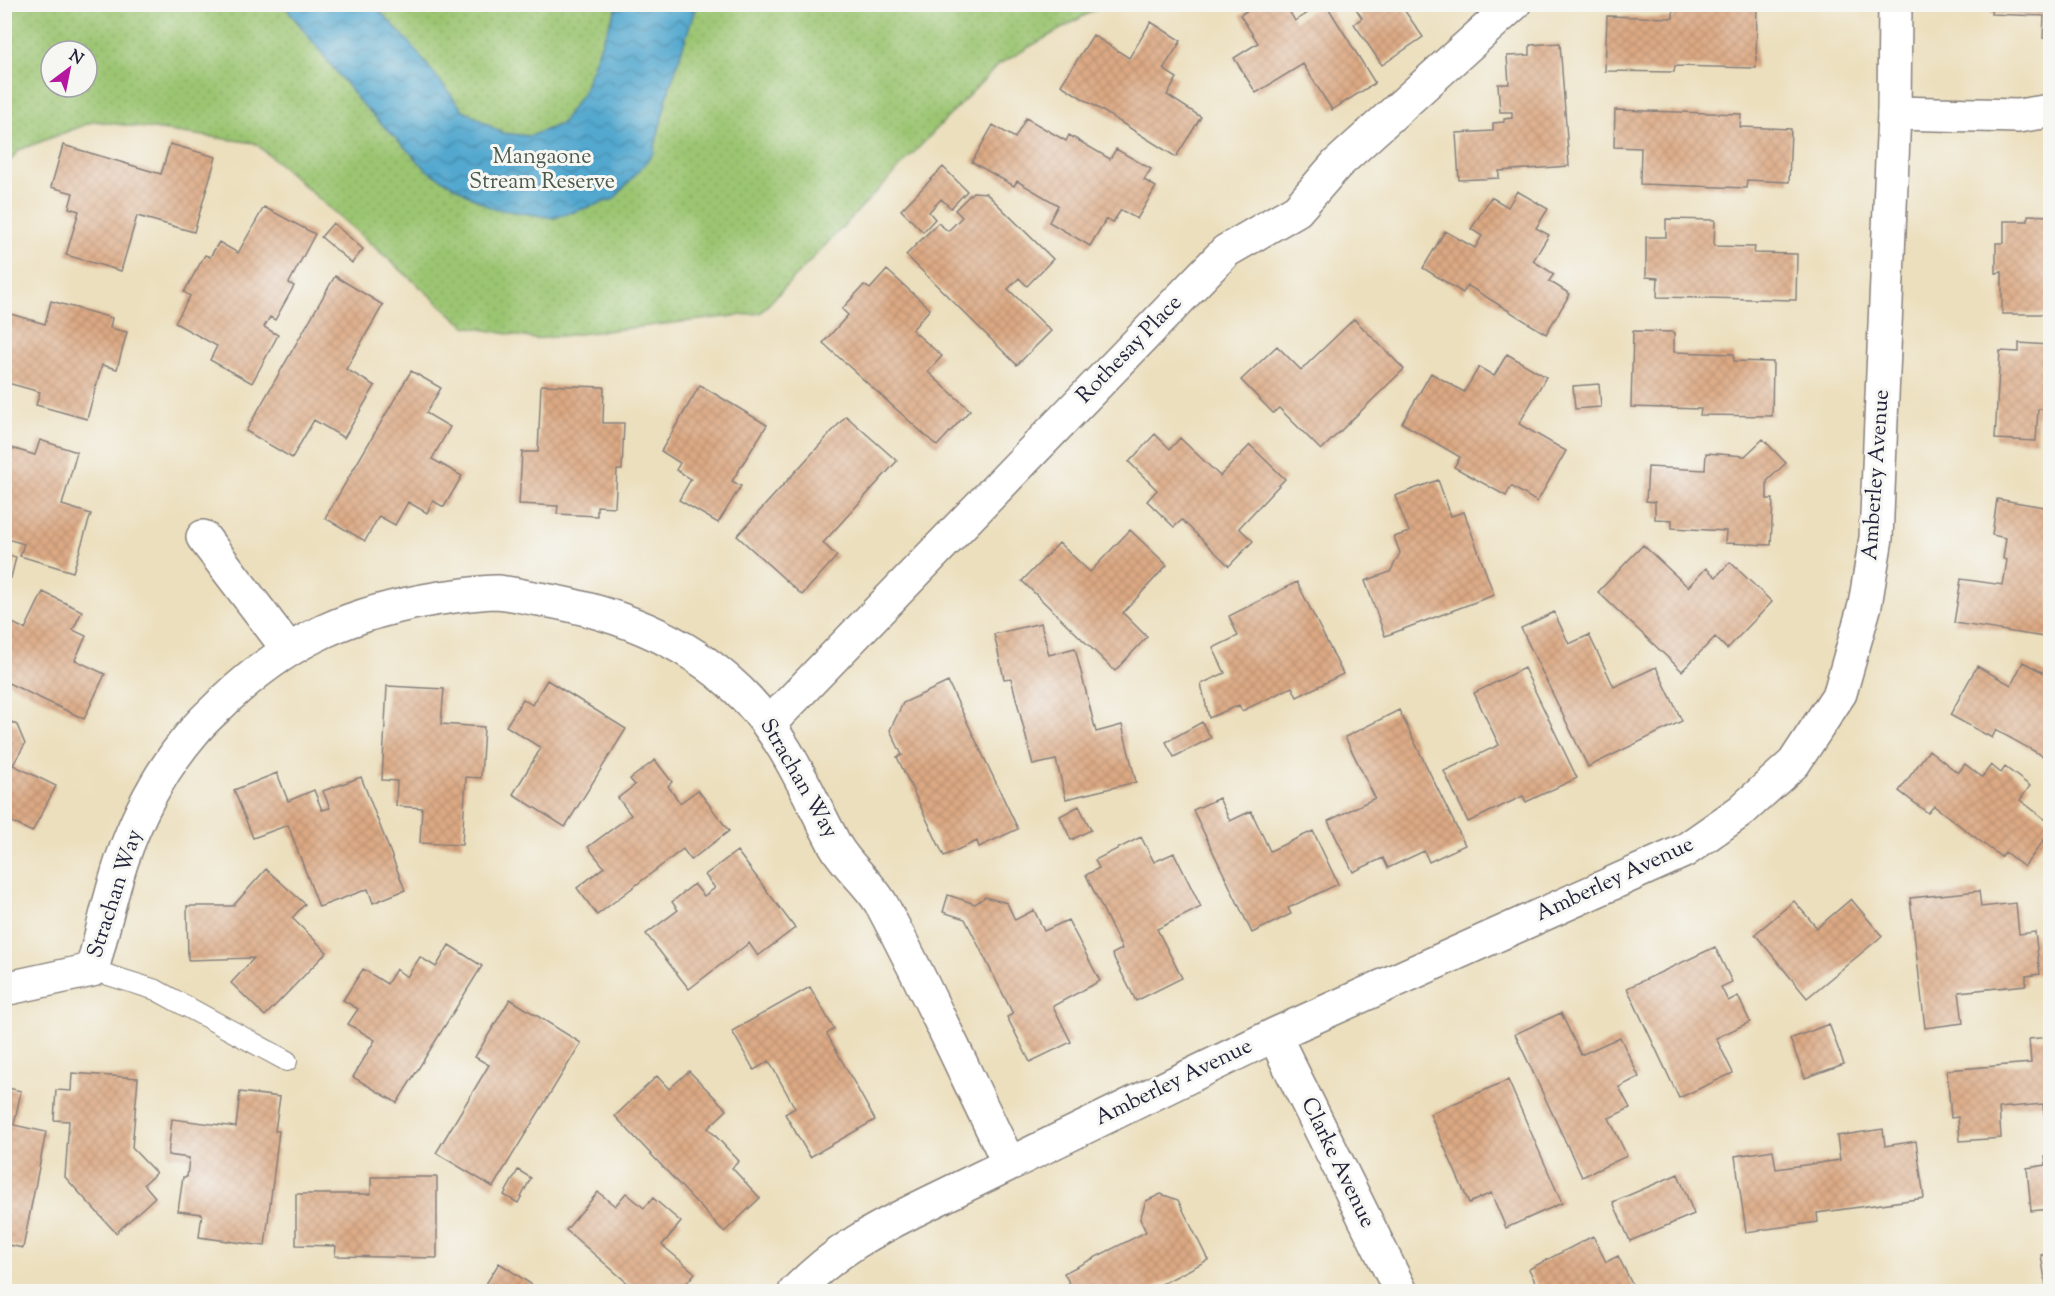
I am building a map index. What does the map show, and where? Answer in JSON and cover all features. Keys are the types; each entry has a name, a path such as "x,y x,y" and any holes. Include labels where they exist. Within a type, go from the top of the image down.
{"street":[{"name":"Rothesay Place","path":"770,724 1226,251 1297,210 1336,165 1514,4"},
{"name":"Amberley Avenue","path":"795,1292 829,1260 873,1231 1009,1163 1274,1035 1684,851 1741,811 1794,763 1840,693 1865,605 1876,538 1894,113 1895,4"},
{"path":"1894,113 2018,116 2050,111"},
{"path":"203,537 288,649"},
{"name":"Strachan Way","path":"92,970 123,859 144,808 169,765 196,728 238,688 288,649 345,620 402,604 498,592 568,604 613,616 651,630 688,651 722,675 770,724 796,768 838,850 881,902 1009,1163"},
{"path":"4,989 92,970"},
{"name":"Clarke Avenue","path":"1274,1035 1401,1292"}],"lane":[{"path":"92,970 156,990 287,1061"}],"green space":[{"name":"Mangaone Stream Reserve","path":"5,5 1103,5 998,65 760,313 535,339 465,326 255,143 95,121 19,150 5,167"}],"water":[{"path":"284,5 374,5 409,42 462,109 502,133 530,136 561,124 583,92 618,5 698,5 669,90 653,154 614,199 554,218 491,208 428,171 359,101"}],"building":[{"path":"1257,4 1285,4 1295,21 1322,4 1326,4 1375,83 1332,110 1303,64 1256,93 1234,58 1258,43 1240,15"},
{"path":"1353,4 1400,4 1423,37 1382,65 1354,24 1362,18"},
{"path":"1992,4 2050,4 2050,39 2043,38 2044,16 1991,14"},
{"path":"1673,5 1757,5 1756,68 1675,66 1674,72 1605,71 1607,16 1673,18"},
{"path":"1151,22 1181,41 1163,69 1177,78 1167,95 1201,117 1176,157 1061,85 1093,35 1129,58"},
{"path":"1560,43 1569,166 1499,171 1499,178 1459,180 1456,133 1493,131 1493,123 1504,122 1504,119 1512,118 1512,112 1500,112 1498,84 1509,84 1507,56 1530,55 1530,45"},
{"path":"1615,110 1741,114 1740,127 1791,129 1789,182 1747,180 1746,188 1640,184 1641,148 1614,147"},
{"path":"1026,118 1066,141 1069,135 1110,159 1116,149 1151,169 1144,180 1156,187 1137,219 1121,210 1113,222 1106,219 1090,246 1049,222 1058,205 1017,181 1014,186 972,162 993,125 1015,138"},
{"path":"170,144 216,157 194,232 137,216 121,271 66,255 79,211 69,208 73,193 51,187 63,145 161,174"},
{"path":"943,167 967,191 951,208 941,199 929,212 935,219 923,232 901,210"},
{"path":"1517,191 1548,209 1536,228 1549,235 1533,261 1554,274 1549,281 1570,294 1546,334 1467,285 1463,293 1423,268 1445,231 1475,248 1482,236 1471,229 1491,197 1508,207"},
{"path":"973,192 986,193 1053,259 1027,286 1019,278 1008,289 1051,331 1017,365 906,255 938,223 948,231 962,217 955,210"},
{"path":"264,207 315,234 289,283 294,286 275,320 270,317 264,327 278,335 252,383 210,360 217,346 175,323 190,296 184,292 205,255 210,257 219,242 238,253"},
{"path":"2028,215 2050,216 2050,314 2002,314 2002,272 1996,273 1996,243 2004,243 2004,221 2028,221"},
{"path":"1666,219 1715,220 1714,246 1755,247 1754,253 1797,254 1796,300 1657,297 1658,278 1646,277 1646,237 1666,237"},
{"path":"333,223 363,249 352,263 321,237"},
{"path":"887,270 930,309 912,330 942,356 928,372 970,410 937,446 823,343 848,315 842,309 864,285 870,289"},
{"path":"335,276 383,305 346,369 375,386 344,438 314,420 292,458 246,431"},
{"path":"51,301 112,318 110,328 127,332 117,369 102,365 87,419 36,405 40,392 4,382 4,312 45,324"},
{"path":"1354,319 1404,369 1321,450 1279,408 1273,413 1241,380 1277,346 1301,370"},
{"path":"1633,331 1674,332 1674,352 1734,354 1734,361 1773,362 1772,416 1700,415 1701,409 1631,407"},
{"path":"2019,343 2050,345 2050,409 2038,409 2036,441 1995,439 2000,351 2019,352"},
{"path":"1507,354 1546,377 1519,424 1566,451 1537,502 1511,486 1506,496 1454,467 1460,457 1402,423 1431,373 1464,392 1479,367 1494,376"},
{"path":"411,371 441,388 426,413 450,427 432,459 462,476 444,507 433,501 427,513 408,502 395,525 379,516 365,541 325,518"},
{"path":"1599,384 1601,407 1575,409 1573,386"},
{"path":"541,385 604,387 603,423 624,423 622,470 617,470 615,507 597,506 597,516 557,514 558,506 519,504 522,452 538,452"},
{"path":"700,385 767,425 732,481 741,486 718,523 679,500 691,479 676,470 680,463 661,451"},
{"path":"846,416 897,461 823,543 837,556 802,595 737,536"},
{"path":"1155,434 1170,449 1180,438 1220,476 1250,445 1285,479 1239,528 1253,541 1229,566 1182,520 1174,527 1147,501 1157,490 1129,462"},
{"path":"1763,439 1786,463 1767,481 1767,499 1773,499 1771,545 1725,543 1726,531 1672,528 1672,520 1655,519 1655,502 1646,501 1648,467 1705,470 1706,453 1745,456"},
{"path":"40,440 77,452 62,505 91,514 73,572 20,556 24,544 4,538 4,456 8,447 35,455"},
{"path":"1438,480 1451,516 1464,512 1494,595 1385,636 1365,581 1390,572 1400,553 1394,537 1409,532 1395,496"},
{"path":"1997,499 2050,508 2050,638 1954,623 1961,579 2003,585 2007,560 2003,559 2006,538 1992,535"},
{"path":"1130,530 1167,565 1123,613 1147,637 1115,671 1022,581 1059,543 1090,572"},
{"path":"1643,545 1688,587 1706,568 1716,577 1730,562 1772,602 1727,649 1715,637 1682,671 1598,592"},
{"path":"4,554 16,557 11,578 4,576"},
{"path":"1297,582 1343,674 1297,697 1292,687 1242,711 1239,705 1209,718 1201,684 1225,673 1213,648 1238,636 1229,616"},
{"path":"43,592 82,611 73,630 86,636 75,660 105,674 84,719 4,681 4,619 25,629"},
{"path":"1554,612 1569,644 1589,635 1614,687 1656,667 1682,721 1588,767 1521,628"},
{"path":"1041,623 1049,655 1075,648 1096,732 1122,725 1136,782 1066,799 1056,760 1033,765 1011,678 1004,679 994,634"},
{"path":"2023,662 2050,676 2050,760 1996,730 1992,738 1950,715 1977,666 2011,685"},
{"path":"1524,668 1577,778 1526,802 1523,796 1468,822 1444,771 1499,745 1474,693"},
{"path":"547,680 626,729 565,827 513,794 541,748 506,726 523,699 532,705"},
{"path":"948,682 1018,829 979,847 977,841 944,856 897,757 902,755 890,730 903,703"},
{"path":"387,686 444,689 441,724 484,727 481,778 466,777 462,845 420,843 422,808 396,806 397,781 382,780"},
{"path":"1399,710 1465,845 1429,862 1424,851 1388,868 1383,858 1353,872 1328,821 1375,798 1345,737"},
{"path":"4,718 17,725 25,744 13,765 56,786 32,832 4,818"},
{"path":"1202,722 1211,738 1174,757 1166,742"},
{"path":"1929,750 1958,773 1965,764 1982,777 1991,765 2001,773 2005,767 2030,786 2020,800 2050,823 2050,832 2024,867 2005,852 2001,857 1934,806 1928,813 1899,791"},
{"path":"655,760 672,782 668,786 680,803 698,790 729,831 691,860 683,849 597,915 577,888 604,867 588,847 631,815 618,798 635,785 630,779"},
{"path":"277,773 288,801 314,790 322,810 330,808 323,791 361,777 405,890 373,903 368,889 319,907 288,825 253,838 234,790"},
{"path":"1219,798 1230,821 1251,811 1270,851 1313,831 1338,884 1288,908 1291,914 1252,933 1193,810"},
{"path":"1079,806 1091,830 1071,840 1060,816"},
{"path":"1141,837 1154,862 1174,853 1201,907 1157,929 1182,978 1136,1001 1112,954 1122,949 1086,875 1099,868 1095,860"},
{"path":"737,851 795,928 758,956 749,943 689,989 646,934 678,910 672,902 694,884 704,896 715,888 705,875"},
{"path":"266,869 305,904 292,918 327,952 265,1016 231,983 254,958 188,960 187,906 233,906"},
{"path":"1979,891 1981,907 2016,903 2019,934 2035,932 2040,974 2026,976 2026,985 1959,992 1963,1023 1925,1028 1910,898"},
{"path":"948,895 975,904 985,897 1007,903 1015,920 1034,910 1044,931 1068,920 1100,981 1053,1006 1071,1042 1030,1062 1007,1017 1013,1014 965,919 943,912"},
{"path":"1851,899 1882,936 1807,998 1755,934 1794,901 1817,928"},
{"path":"449,945 482,966 397,1103 353,1077 375,1040 348,1024 358,1009 343,1000 363,969 387,984 396,969 407,977 420,957 436,967"},
{"path":"1715,947 1732,982 1721,987 1728,1001 1738,996 1750,1022 1716,1038 1733,1073 1679,1098 1627,988"},
{"path":"810,987 834,1029 827,1034 875,1120 810,1157 785,1114 795,1108 769,1061 754,1070 732,1031"},
{"path":"510,999 581,1043 493,1187 436,1153 489,1065 475,1057"},
{"path":"1561,1013 1581,1055 1620,1037 1639,1077 1619,1087 1630,1108 1609,1118 1627,1156 1582,1177 1515,1034"},
{"path":"1829,1024 1844,1064 1805,1078 1790,1039"},
{"path":"2050,1037 2050,1114 2044,1114 2043,1104 1999,1108 2001,1138 1960,1141 1958,1117 1951,1118 1947,1070 2031,1063 2029,1039"},
{"path":"689,1071 727,1110 708,1128 739,1161 732,1168 760,1198 724,1232 615,1116 657,1076 669,1089"},
{"path":"72,1073 138,1078 132,1148 156,1173 144,1184 155,1197 116,1233 65,1177 69,1121 54,1120 56,1090 71,1091"},
{"path":"1508,1080 1562,1203 1506,1228 1491,1193 1469,1203 1430,1114"},
{"path":"4,1087 21,1091 14,1125 46,1132 23,1248 4,1244"},
{"path":"240,1092 280,1097 275,1131 279,1131 265,1246 199,1237 202,1214 178,1211 183,1177 187,1177 189,1158 168,1155 172,1119 236,1127"},
{"path":"1883,1129 1885,1146 1916,1141 1924,1198 1817,1213 1818,1222 1746,1232 1735,1156 1773,1150 1776,1169 1840,1160 1837,1136"},
{"path":"2045,1157 2050,1157 2050,1209 2031,1211 2027,1168 2046,1165"},
{"path":"518,1170 531,1178 518,1203 504,1195"},
{"path":"1678,1174 1694,1214 1630,1241 1613,1202"},
{"path":"371,1177 437,1177 437,1258 335,1256 336,1246 296,1245 296,1194 371,1194"},
{"path":"598,1192 615,1206 626,1193 644,1208 653,1198 681,1222 662,1245 695,1273 679,1292 638,1292 566,1230"},
{"path":"1161,1194 1178,1200 1208,1260 1154,1288 1156,1292 1074,1292 1064,1273 1146,1232 1140,1219 1146,1201"},
{"path":"1593,1236 1606,1262 1618,1256 1636,1292 1540,1292 1529,1269"},
{"path":"2050,1254 2050,1292 2047,1292 2041,1255"},
{"path":"499,1263 543,1292 481,1292"},
{"path":"1875,1288 1875,1292 1813,1292 1813,1289"}]}
